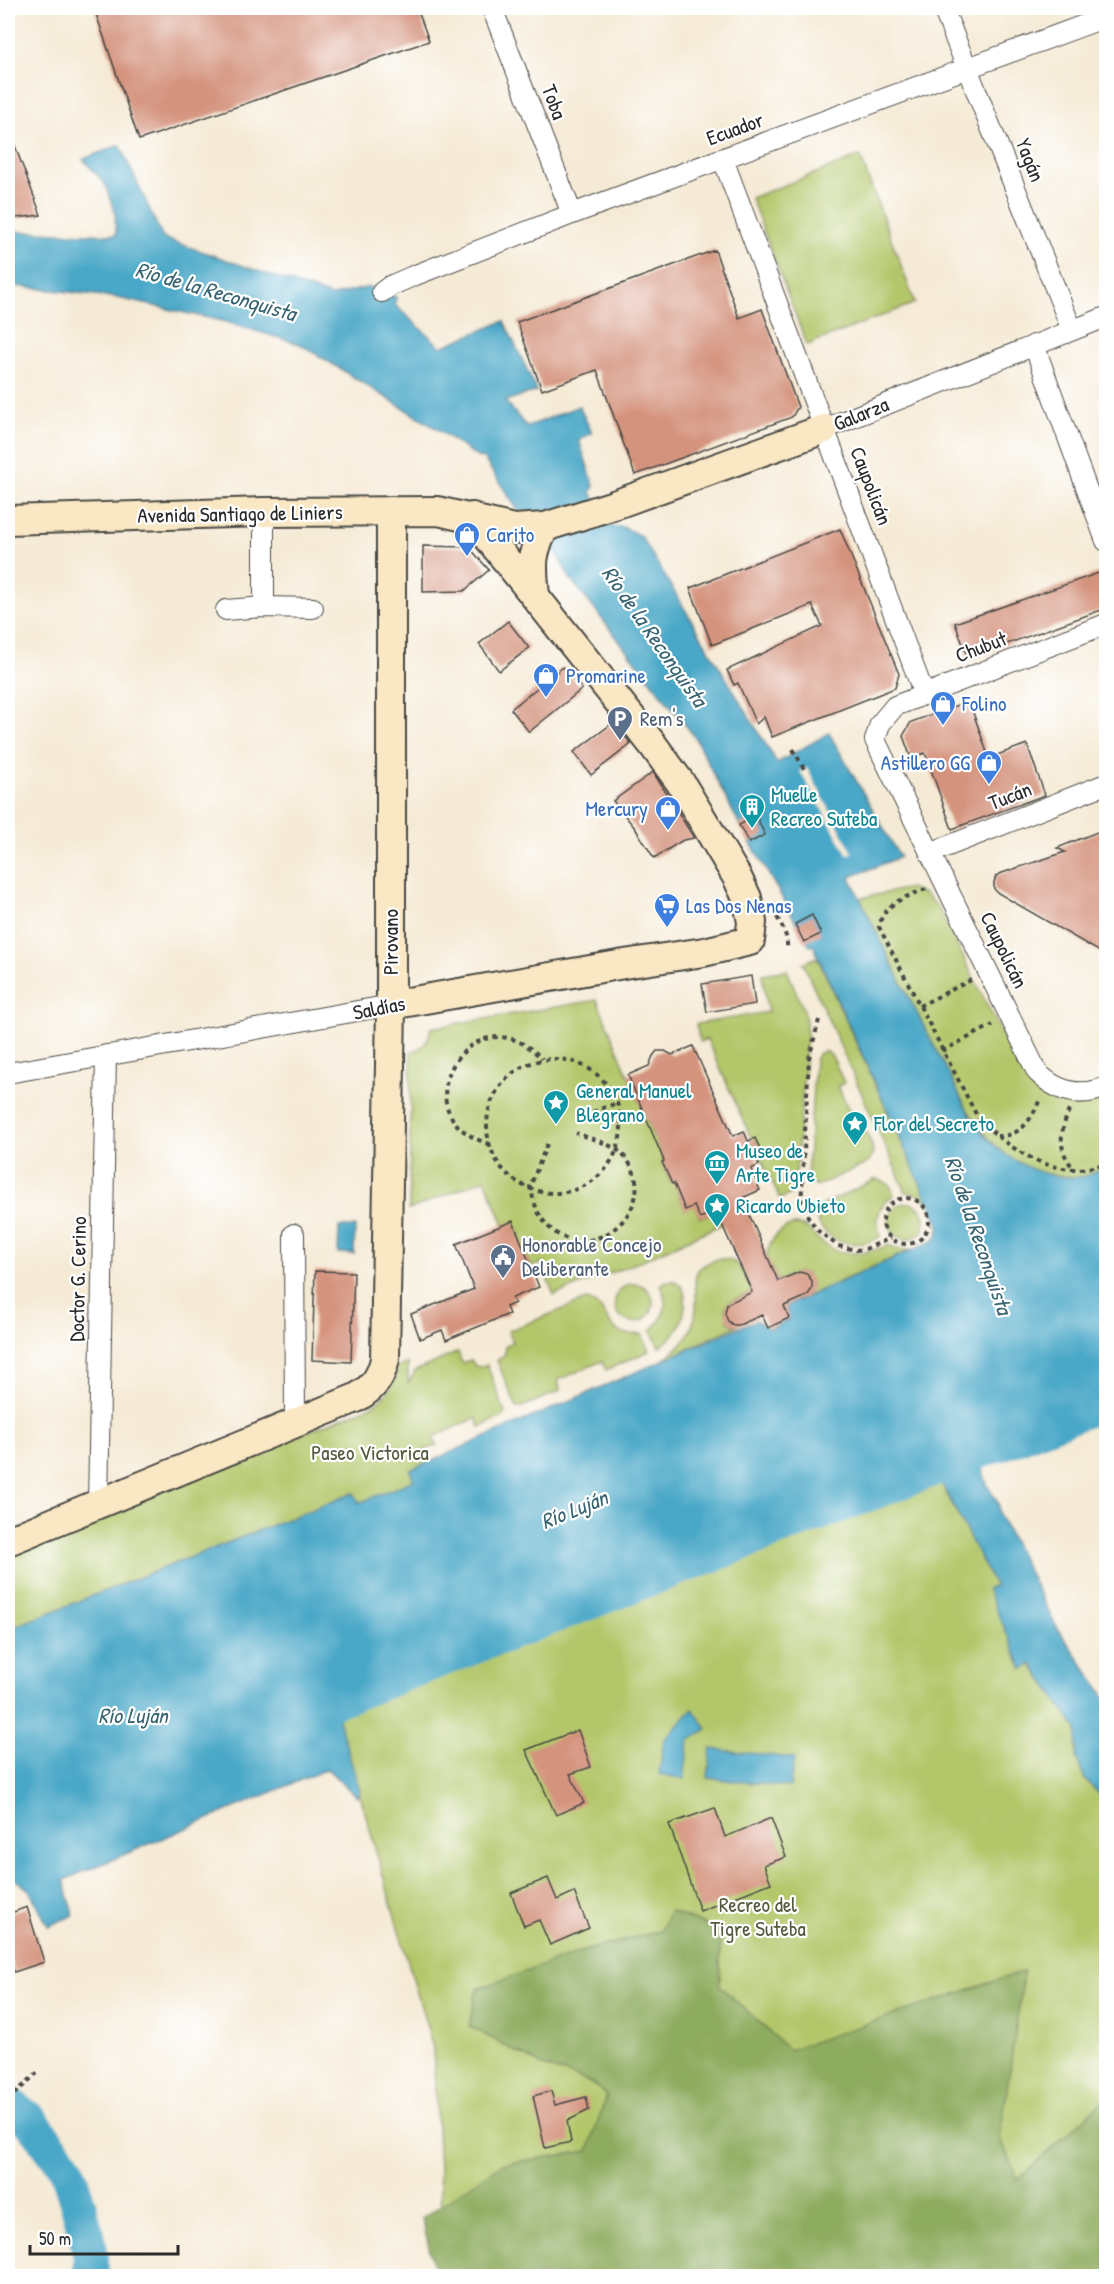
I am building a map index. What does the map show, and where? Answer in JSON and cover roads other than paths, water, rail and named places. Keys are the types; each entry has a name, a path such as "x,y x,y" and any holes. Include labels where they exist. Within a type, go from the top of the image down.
{"street":[{"name":"Toba","path":"492,8 572,214"},
{"name":"Yagán","path":"943,8 1072,330"},
{"name":"Ecuador","path":"382,292 413,276 572,214 1107,16"},
{"name":"Caupolicán","path":"723,159 924,694"},
{"name":"Galarza","path":"545,527 614,505 824,429 1107,317"},
{"path":"1034,345 1107,541"},
{"name":"Pirovano","path":"296,1422 356,1398 376,1384 385,1359 391,1005 391,511"},
{"name":"Avenida Santiago de Liniers","path":"8,520 264,512 438,511 472,517 514,529 545,527"},
{"path":"264,512 264,607"},
{"path":"472,517 535,596"},
{"path":"535,596 531,559 545,527"},
{"name":"Saldías","path":"8,1073 624,964 704,952 750,941 752,922 747,898 737,877 680,782 535,596"},
{"path":"226,610 264,607 313,608"},
{"name":"Chubut","path":"880,724 895,706 1107,624"},
{"name":"Caupolicán","path":"880,724 875,740 1037,1072 1061,1088 1095,1092 1107,1087"},
{"name":"Tucán","path":"930,853 1107,784"},
{"name":"Doctor G. Cerino","path":"98,1505 106,1055"},
{"path":"8,1541 296,1422 294,1234"}],"water":[{"name":"Río Luján","path":"120,145 163,238 331,296 369,287 396,297 395,305 441,347 504,321 537,391 505,401 527,427 579,406 592,433 579,440 594,486 591,492 606,526 623,527 641,536 777,763 829,733 900,857 850,877 907,995 976,1125 1000,1150 1035,1170 1061,1177 1074,1177 1086,1176 1106,1166 1106,1414 1075,1416 977,1454 988,1487 999,1504 999,1514 1056,1626 1106,1698 1106,1801 1085,1779 1076,1757 1077,1729 1032,1664 1023,1669 987,1589 995,1586 935,1471 853,1498 805,1523 626,1594 506,1633 494,1646 342,1702 335,1709 360,1791 357,1797 327,1769 64,1880 74,1915 48,1926 29,1890 8,1874 8,1629 354,1493 359,1503 414,1480 410,1470 756,1320 770,1329 789,1319 786,1308 788,1305 933,1241 938,1235 939,1225 813,945 810,946 735,816 694,736 569,577 553,547 556,538 540,512 519,512 484,459 477,457 437,429 300,344 222,321 113,297 8,285 8,231 116,235 115,213 105,184 83,159"},
{"path":"339,1227 355,1227 354,1254 338,1253"},
{"path":"693,1709 707,1729 689,1741 684,1779 659,1774 664,1740"},
{"path":"711,1749 794,1758 790,1787 708,1778"}],"waterway":[{"path":"310,1718 1106,1410"},
{"path":"8,2104 31,2121 67,2169 91,2256 91,2276"}],"place":[{"name":"Carito","path":"467,558"},
{"name":"Promarine","path":"546,699"},
{"name":"Folino","path":"943,727"},
{"name":"Rem's","path":"620,742"},
{"name":"Astillero GG","path":"989,786"},
{"name":"Muelle Recreo Suteba","path":"752,830"},
{"name":"Mercury","path":"668,832"},
{"name":"Las Dos Nenas","path":"667,929"},
{"name":"General Manuel Blegrano","path":"556,1126"},
{"name":"Flor del Secreto","path":"855,1147"},
{"name":"Museo de Arte Tigre","path":"717,1186"},
{"name":"Ricardo Ubieto","path":"717,1229"},
{"name":"Honorable Concejo Deliberante","path":"503,1280"}],"water label":[{"name":"Río de la Reconquista","path":"216,291"},
{"name":"Río de la Reconquista","path":"655,636"},
{"name":"Río de la Reconquista","path":"979,1235"}],"park label":[{"name":"Paseo Victorica","path":"370,1453"},
{"name":"Recreo del Tigre Suteba","path":"758,1917"}]}
